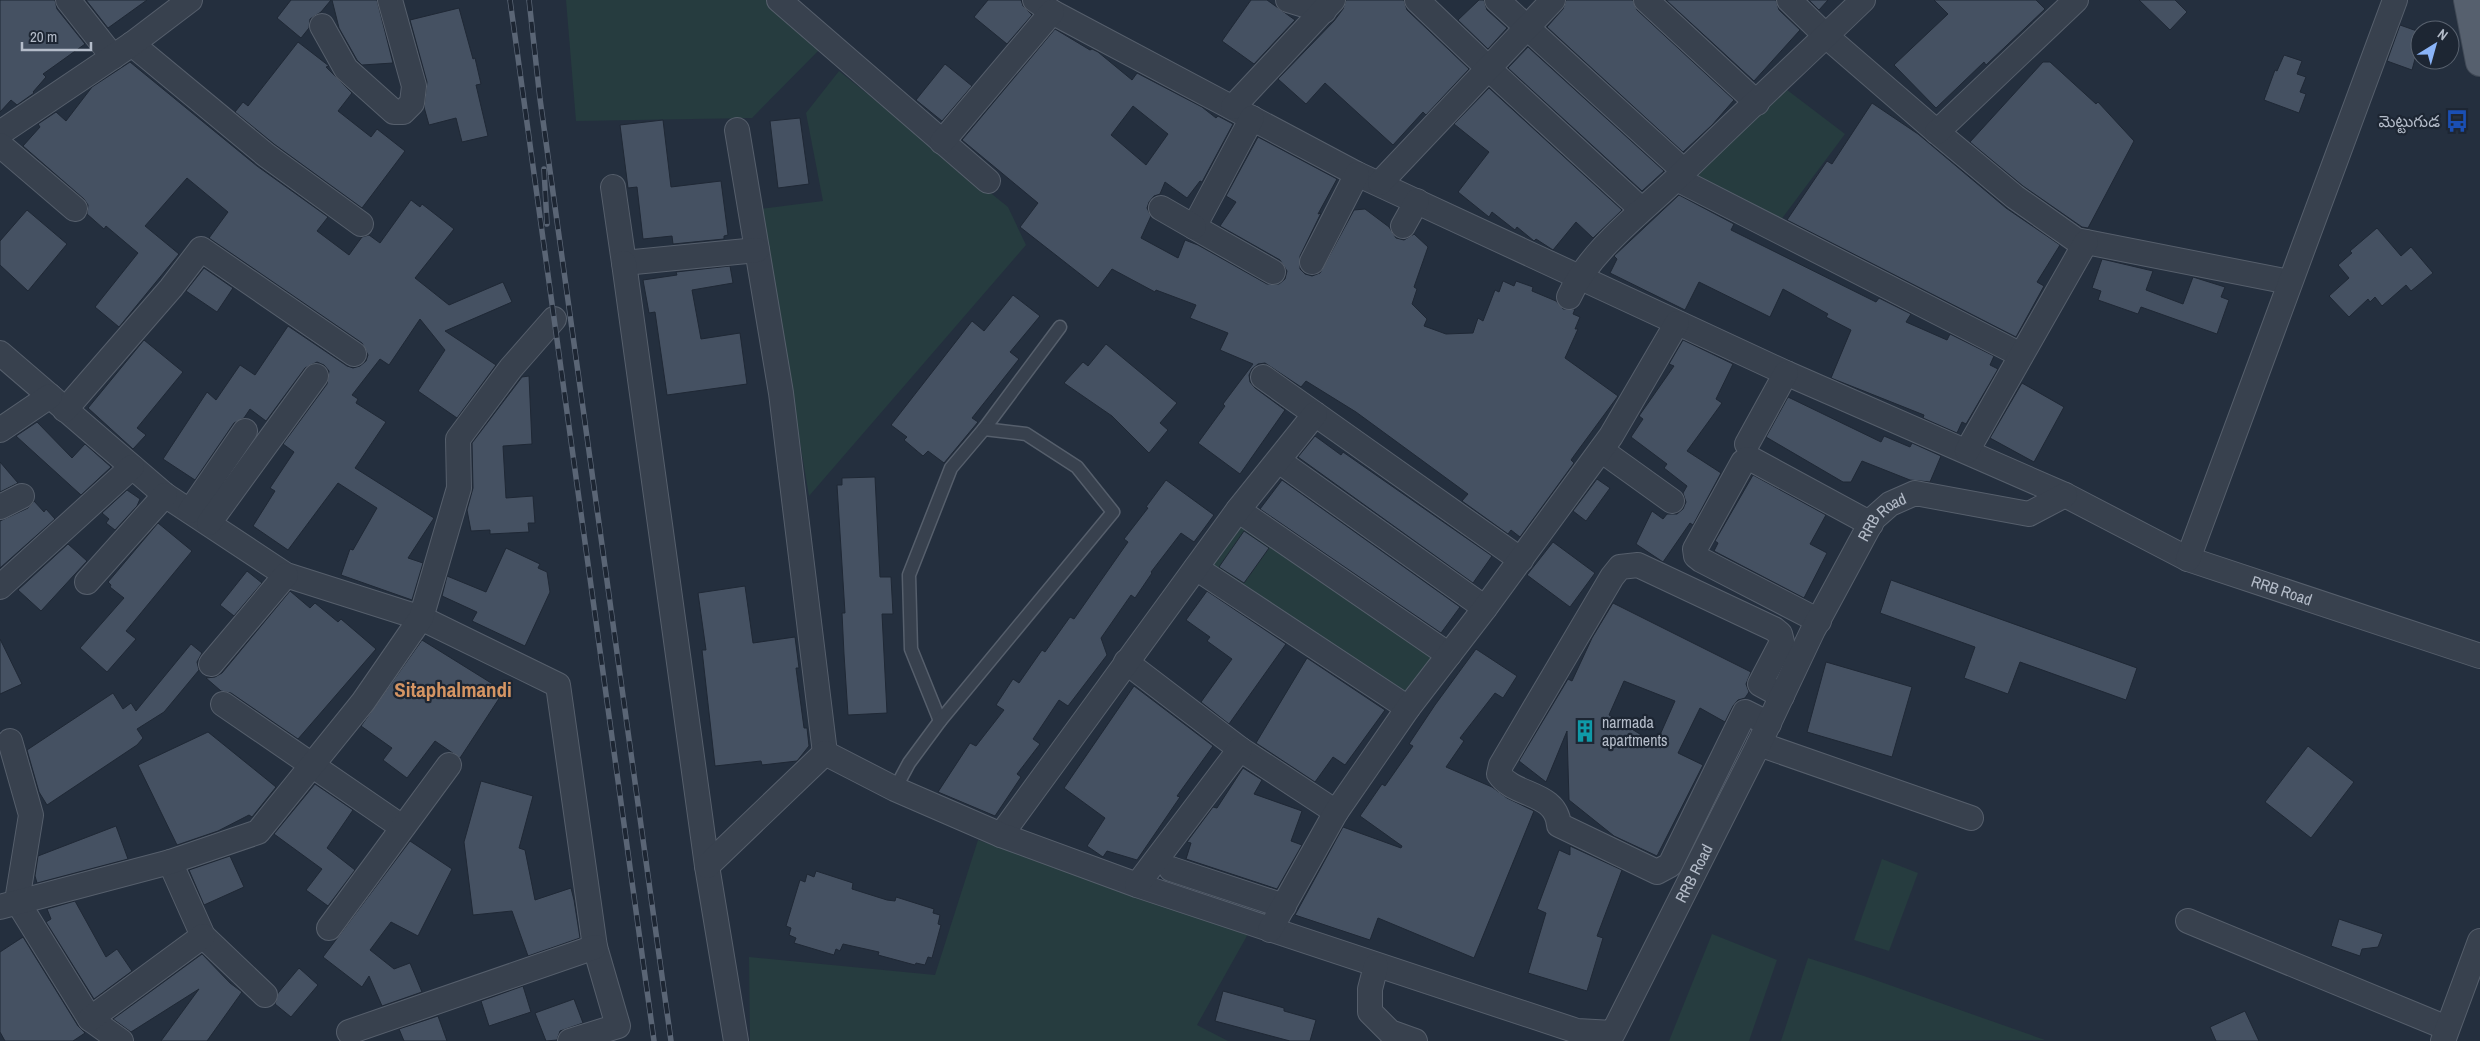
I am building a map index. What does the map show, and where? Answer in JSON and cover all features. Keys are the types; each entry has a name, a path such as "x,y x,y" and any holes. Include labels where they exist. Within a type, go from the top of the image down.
{"main road":[{"path":"2468,0 2480,62"}],"street":[{"path":"68,0 123,51 361,224"},
{"path":"0,133 123,51 190,0"},
{"path":"322,26 342,64 351,75 394,112 403,112 412,103 414,86 390,0"},
{"path":"779,0 988,181"},
{"path":"1288,0 1328,5"},
{"path":"1417,0 1488,69 1641,209"},
{"path":"1497,0 1680,175 2021,355"},
{"path":"1380,183 1553,0"},
{"path":"1646,0 1757,103"},
{"path":"1788,0 1826,36 1937,132 2015,197 2076,240 2289,282"},
{"path":"1573,288 1641,209 1757,103 1863,0"},
{"path":"1937,132 2076,0"},
{"path":"2188,559 2289,282 2396,0"},
{"path":"1194,227 1242,113 1328,5"},
{"path":"942,142 1043,6 1357,174 1418,201 1573,288 1677,322 1786,373 2065,495"},
{"path":"737,130 781,393 825,753"},
{"path":"0,145 75,209"},
{"path":"1312,262 1357,174"},
{"path":"613,186 707,866 736,1041"},
{"path":"1403,226 1418,201"},
{"path":"1162,208 1273,272"},
{"path":"1967,451 2086,242"},
{"path":"0,430 58,403 171,288 201,249 354,354"},
{"path":"624,263 757,250"},
{"path":"8,904 170,862 258,832 363,702 422,618 459,488 458,439 511,368 554,319"},
{"path":"1279,904 1336,812 1408,708 1521,560 1611,436 1677,322"},
{"path":"0,353 165,494 286,575 422,618 558,685 595,947 618,1026 570,1041"},
{"path":"1747,444 1786,373"},
{"path":"200,517 316,376"},
{"path":"1263,377 1521,560"},
{"path":"1001,835 1238,510 1315,414"},
{"path":"200,517 245,431"},
{"path":"1601,450 1672,501"},
{"path":"1819,620 1701,560 1696,556 1695,549 1743,462 1747,459 1871,524"},
{"path":"1278,461 1485,608"},
{"path":"0,588 132,467"},
{"name":"RRB Road","path":"1614,1037 1819,620 1873,519 1890,504 1914,493 2029,514 2065,495 2188,559 2480,656"},
{"path":"88,582 165,494"},
{"path":"0,507 22,496"},
{"path":"1238,510 1449,655"},
{"path":"1638,565 1774,629 1780,634 1782,642 1745,712 1670,865 1657,872 1559,825 1555,809 1536,795 1504,782 1499,774 1501,765 1612,577 1620,567 1638,565"},
{"path":"1196,568 1408,708"},
{"path":"211,664 286,575"},
{"path":"1126,662 1240,749 1336,812"},
{"path":"1760,684 1782,696"},
{"path":"223,704 402,828"},
{"path":"1745,712 1764,734 1972,818"},
{"path":"10,741 31,815 8,904 90,1019 121,1041"},
{"path":"1137,885 1240,749"},
{"path":"825,753 895,789 1001,835 1137,885 1575,1036 1614,1037"},
{"path":"707,866 825,753"},
{"path":"329,928 449,765"},
{"path":"1270,930 1309,834"},
{"path":"170,862 203,936 264,995"},
{"path":"1171,869 1279,904"},
{"path":"2188,921 2445,1034 2480,941"},
{"path":"90,1019 203,936"},
{"path":"349,1032 595,947"},
{"path":"1376,966 1370,989 1370,1012 1390,1032 1415,1041"}],"lane":[{"path":"940,721 911,649 909,575 951,468 984,429 1060,327"},
{"path":"895,789 909,764 940,721 1113,512 1077,467 1026,434 984,429"}],"green space":[{"path":"566,0 767,0 822,47 752,118 576,121"},
{"path":"839,71 1008,207 1026,245 809,496 761,209 823,201 806,113"},
{"path":"1778,83 1845,134 1777,225 1677,179"},
{"path":"1238,510 1449,655 1408,708 1196,568"},
{"path":"978,840 1248,934 1197,1025 1228,1041 750,1041 749,957 935,975"},
{"path":"1882,859 1918,873 1889,951 1854,940"},
{"path":"1712,934 1777,960 1749,1041 1669,1041"},
{"path":"1808,958 1864,976 2045,1040 1781,1041"}],"building":[{"path":"0,0 55,0 57,9 85,44 43,74 46,77 34,93 17,105 11,100 0,112"},
{"path":"86,0 147,0 108,28"},
{"path":"291,0 331,0 321,12 310,19 309,28 301,38 277,18"},
{"path":"332,0 377,0 393,63 362,65 357,60 339,28"},
{"path":"988,0 1021,0 1023,6 1032,15 1007,44 974,17"},
{"path":"1251,0 1267,0 1295,20 1254,64 1222,41"},
{"path":"1346,0 1404,0 1407,10 1469,69 1426,115 1423,112 1393,145 1325,83 1306,104 1278,79 1334,21 1343,9"},
{"path":"1479,0 1484,0 1487,10 1507,28 1488,49 1458,20"},
{"path":"1566,0 1633,0 1637,10 1734,100 1712,125 1683,152 1547,27 1563,9"},
{"path":"1666,0 1776,0 1779,10 1800,30 1754,81"},
{"path":"1809,0 1828,0 1819,10"},
{"path":"1934,0 2036,0 2045,9 1986,65 1984,62 1936,108 1894,65 1948,14"},
{"path":"2139,0 2175,0 2187,12 2170,30"},
{"path":"459,8 481,84 476,85 488,136 462,142 456,118 429,125 424,107 427,82 410,20"},
{"path":"2400,25 2410,29 2410,69 2387,61"},
{"path":"1055,29 1090,50 1098,52 1132,80 1137,73 1202,107 1216,118 1218,116 1233,124 1202,182 1200,181 1187,198 1165,182 1160,194 1154,196 1149,202 1147,208 1151,216 1141,238 1178,258 1185,240 1198,245 1267,284 1279,284 1285,279 1287,271 1280,260 1220,226 1236,202 1226,196 1258,137 1337,179 1318,214 1321,213 1300,256 1300,269 1305,274 1312,276 1320,273 1354,210 1365,209 1389,227 1396,238 1404,240 1414,234 1428,247 1414,287 1417,289 1412,304 1427,319 1424,326 1446,334 1473,333 1478,318 1483,321 1495,290 1499,292 1503,281 1514,286 1516,281 1533,287 1532,291 1556,301 1563,309 1575,309 1573,314 1580,317 1575,329 1578,329 1565,358 1618,396 1571,460 1574,463 1520,537 1511,530 1508,534 1462,501 1468,494 1356,412 1306,381 1301,387 1265,363 1258,364 1252,369 1249,375 1250,382 1255,388 1285,410 1240,474 1198,443 1225,406 1223,404 1253,364 1220,350 1228,333 1190,318 1196,305 1156,290 1155,292 1112,269 1098,288 1020,227 1038,203 962,140","holes":["1133,106 1168,134 1146,165 1111,135"]},
{"path":"298,42 329,66 326,67 352,93 338,111 371,137 377,129 405,151 362,208 274,144 235,112 243,102 248,106"},
{"path":"1528,47 1664,171 1642,191 1508,68"},
{"path":"2284,55 2302,61 2297,74 2306,77 2300,92 2306,94 2299,113 2264,100 2275,70 2277,71"},
{"path":"130,62 257,166 328,217 317,231 349,255 362,237 369,235 380,243 411,200 420,207 422,204 454,229 415,278 449,305 503,282 512,302 445,331 496,365 457,418 418,391 445,350 420,319 389,365 380,359 352,395 358,399 356,403 386,422 355,468 434,518 408,558 423,563 412,600 341,575 350,549 353,550 377,508 338,483 288,550 253,526 275,491 270,488 294,452 283,444 327,384 329,371 324,365 317,362 305,368 266,421 250,409 244,418 234,423 195,480 163,459 207,392 216,400 240,365 255,375 288,326 347,366 353,368 360,366 366,361 368,355 362,343 209,238 228,212 187,178 145,226 179,254 119,327 95,307 138,253 106,226 104,229 87,214 88,205 84,199 23,146 40,127 38,124 56,112 66,121 92,87"},
{"path":"2043,62 2050,62 2096,104 2098,102 2134,141 2088,228 2082,227 2023,186 1970,142"},
{"path":"945,64 972,86 942,121 916,100"},
{"path":"1489,88 1622,210 1593,238 1576,222 1553,250 1536,239 1534,241 1517,227 1515,230 1492,212 1489,217 1458,192 1489,152 1454,124"},
{"path":"1872,103 1918,134 2006,208 2060,245 2037,282 2044,286 2016,337 1787,220 1827,161 1832,164"},
{"path":"800,118 809,184 778,188 770,121"},
{"path":"663,120 671,187 721,181 728,235 724,236 724,239 673,244 672,236 643,239 637,187 628,188 620,125"},
{"path":"1679,195 1734,224 1731,230 1876,302 1879,298 1911,314 1906,322 1947,340 1950,334 1994,356 1990,365 1998,369 1966,424 1962,422 1957,433 1923,418 1924,415 1831,378 1851,330 1826,317 1828,314 1783,289 1770,317 1699,282 1685,310 1610,273 1617,259 1614,256"},
{"path":"27,210 67,244 28,291 0,265 0,241"},
{"path":"2377,228 2401,256 2411,247 2433,273 2411,291 2406,285 2382,306 2375,297 2370,302 2368,299 2349,317 2329,296 2349,278 2338,265 2352,253 2350,251"},
{"path":"2102,259 2153,271 2146,290 2183,304 2193,277 2225,287 2221,297 2229,300 2217,334 2141,307 2138,314 2098,300 2101,291 2092,288"},
{"path":"730,266 733,283 692,290 701,339 740,333 747,384 667,395 655,312 649,313 643,280 677,275 676,272"},
{"path":"204,268 233,288 217,312 186,291"},
{"path":"1013,295 1040,316 1010,352 1019,359 972,418 978,422 944,463 928,451 923,456 904,440 907,437 891,425 972,321 984,331"},
{"path":"144,340 183,372 137,428 146,435 133,449 88,408"},
{"path":"1683,340 1733,364 1716,399 1722,403 1687,451 1721,473 1693,525 1690,523 1663,562 1636,544 1652,511 1663,519 1667,514 1677,514 1683,509 1686,502 1683,493 1687,486 1664,468 1667,464 1631,437 1643,419 1639,416 1674,366 1669,364"},
{"path":"1106,344 1177,403 1160,423 1168,430 1149,453 1112,416 1064,383 1083,362 1088,366"},
{"path":"529,376 532,444 503,446 506,498 533,496 535,523 528,523 529,532 490,534 490,530 471,531 467,510 473,488 472,443 522,377"},
{"path":"2022,383 2064,407 2034,462 1990,438"},
{"path":"1788,397 1881,442 1884,436 1910,447 1912,443 1941,456 1930,482 1910,480 1862,461 1851,482 1843,482 1766,437"},
{"path":"37,422 72,458 85,444 111,467 81,495 16,436"},
{"path":"1315,436 1341,455 1343,452 1492,556 1473,583 1298,457"},
{"path":"0,462 18,483 0,492"},
{"path":"1753,475 1826,515 1810,544 1827,553 1804,598 1714,551 1718,543 1715,541"},
{"path":"875,477 880,577 891,577 893,614 882,614 887,713 848,715 842,613 845,613 837,485 842,485 842,478"},
{"path":"1597,479 1610,488 1586,521 1573,511"},
{"path":"1166,480 1214,515 1194,542 1181,533 1151,572 1135,598 1131,595 1101,638 1107,655 1068,706 1059,700 1033,739 1040,744 1017,774 1021,777 995,816 938,792 970,743 976,746 1004,710 996,705 1013,679 1019,683 1042,650 1045,652 1070,617 1074,619 1128,542 1124,539 1148,508 1146,507"},
{"path":"1282,480 1460,607 1441,633 1260,509"},
{"path":"127,490 140,499 137,506 115,530 106,523 109,519 102,513"},
{"path":"34,501 44,512 46,509 55,519 0,568 0,521 28,508"},
{"path":"158,523 192,551 126,631 136,639 107,672 80,648 124,598 110,587 111,585 108,582"},
{"path":"1244,531 1269,548 1244,583 1219,567"},
{"path":"1553,542 1595,573 1570,607 1527,575"},
{"path":"68,544 87,561 41,611 18,590"},
{"path":"506,548 540,564 538,568 547,572 550,592 525,646 472,621 477,612 442,596 447,576 486,592"},
{"path":"247,571 262,583 234,616 220,605"},
{"path":"1891,580 2137,668 2126,700 2020,662 2008,694 1964,678 1975,647 1880,613"},
{"path":"745,586 753,643 795,637 799,668 796,668 804,728 807,728 809,746 797,761 762,765 761,761 715,766 702,650 706,650 698,593"},
{"path":"290,591 310,608 315,603 338,622 341,619 376,649 298,739 231,693 221,691 206,678 215,677 222,673"},
{"path":"1207,591 1286,644 1229,724 1201,702 1232,659 1207,641 1210,637 1186,620"},
{"name":"narmada apartments","path":"1613,603 1751,672 1746,684 1749,692 1745,698 1738,700 1733,706 1725,722 1700,708 1678,753 1703,765 1657,856 1614,836 1569,800 1567,731 1546,782 1519,761 1568,679 1572,681 1592,638","holes":["1624,681 1675,701 1656,744 1609,715"]},
{"path":"0,639 22,684 0,694"},
{"path":"422,640 504,691 460,758 435,741 407,778 383,760 392,748 361,726"},
{"path":"191,644 202,653 197,662 199,670 164,712 137,729 143,738 137,745 47,805 39,792 27,750 113,693 123,709 131,703 136,711"},
{"path":"1476,649 1517,676 1503,698 1495,693 1460,738 1464,741 1446,767 1492,787 1507,798 1534,811 1474,958 1378,918 1370,940 1295,915 1343,827 1401,848 1402,846 1360,816 1382,784 1385,786 1413,746 1409,744"},
{"path":"1307,658 1385,710 1345,765 1333,757 1315,782 1256,743"},
{"path":"1826,662 1912,687 1892,757 1807,732"},
{"path":"1134,686 1213,746 1177,796 1180,797 1137,860 1107,851 1103,857 1087,846 1105,818 1064,788"},
{"path":"208,732 276,787 252,817 249,815 218,831 177,845 138,765"},
{"path":"2308,746 2354,782 2311,838 2265,802"},
{"path":"1243,768 1262,780 1254,794 1302,811 1291,841 1302,845 1277,889 1186,859 1191,843 1187,842 1213,807 1217,808"},
{"path":"481,781 533,796 519,848 525,850 535,900 571,888 580,938 528,956 512,911 473,915 464,842"},
{"path":"315,784 353,810 327,848 355,870 328,906 306,890 322,869 274,834"},
{"path":"116,826 128,859 37,883 35,876 38,856"},
{"path":"410,841 452,869 418,936 391,922 370,950 394,969 410,963 422,992 382,1006 369,976 362,987 323,957"},
{"path":"1570,846 1622,870 1597,936 1603,938 1587,991 1528,973 1546,913 1537,909 1559,850 1570,855"},
{"path":"230,856 244,887 204,905 189,870"},
{"path":"816,871 853,883 852,889 887,900 895,901 896,897 934,909 933,913 940,915 938,924 941,925 932,958 928,957 925,965 916,963 915,965 878,955 879,952 843,944 840,951 836,949 834,955 794,943 796,938 789,935 791,928 786,926 800,880 805,882 807,874 814,877"},
{"path":"75,901 106,957 117,949 132,971 94,999 46,922 51,919 47,909"},
{"path":"2339,919 2383,934 2378,947 2362,949 2360,956 2331,946"},
{"path":"23,937 78,1026 85,1033 73,1041 5,1041 0,1032 0,952"},
{"path":"202,954 230,983 242,992 207,1041 161,1041 199,989 131,1032 113,1019"},
{"path":"299,968 318,985 291,1017 275,1004 278,993"},
{"path":"523,986 531,1012 489,1026 481,1001"},
{"path":"1223,991 1284,1008 1284,1011 1316,1020 1310,1041 1290,1041 1215,1021"},
{"path":"574,999 583,1023 560,1031 557,1040 546,1041 535,1013"},
{"path":"2245,1011 2259,1041 2216,1041 2210,1027"},
{"path":"438,1016 447,1041 404,1041 399,1029"}],"railway":[{"path":"510,0 654,1041"},
{"path":"529,0 540,99 671,1041"},
{"path":"544,169 547,224"}],"place":[{"name":"మెట్టుగుడ","path":"2457,121"},
{"name":"narmada apartments","path":"1585,731"}],"district":[{"name":"Sitaphalmandi","path":"453,689"}]}
